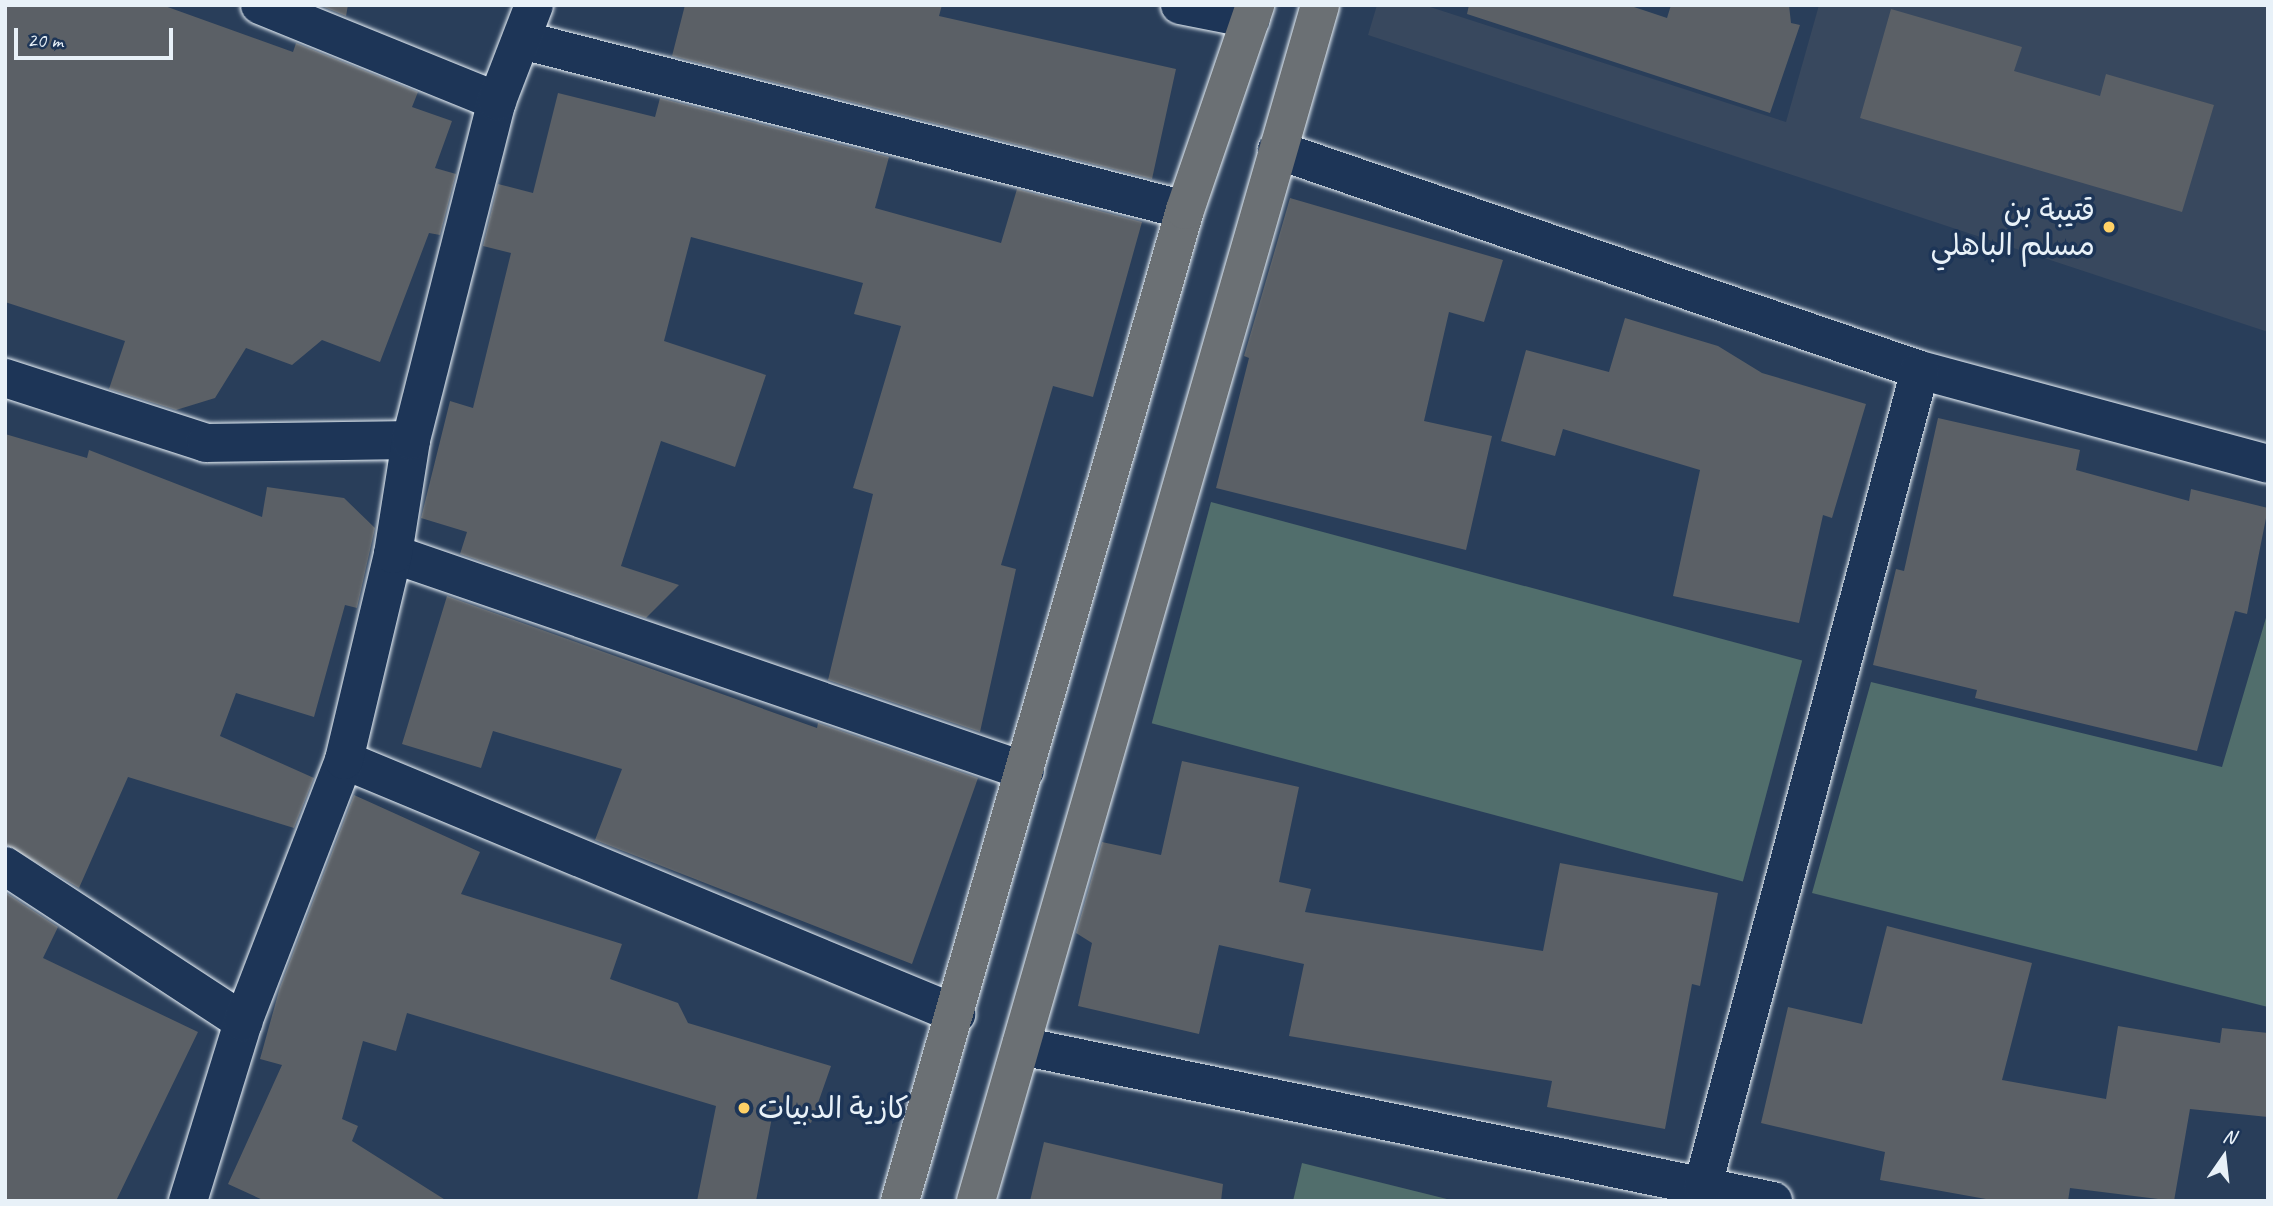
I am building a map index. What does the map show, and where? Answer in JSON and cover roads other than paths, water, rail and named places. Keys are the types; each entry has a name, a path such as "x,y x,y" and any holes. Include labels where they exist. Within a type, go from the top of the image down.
{"main road":[{"path":"976,1201 1320,5"},
{"path":"900,1201 956,1014 1185,210 1253,12"}],"street":[{"path":"260,5 497,101"},
{"path":"1180,5 1253,12"},
{"path":"188,1201 243,1022 344,760 393,554 411,440 497,101 528,23 1185,210"},
{"path":"1277,150 1920,370 2268,464"},
{"path":"1703,1185 1920,370"},
{"path":"5,378 206,443 411,440"},
{"path":"393,554 1025,771"},
{"path":"344,760 956,1014"},
{"path":"5,866 243,1022"},
{"path":"1021,1046 1773,1201"}],"place":[{"name":"قتيبة بن مسلم الباهلي","path":"2109,227"},
{"name":"كازية الدبيات","path":"744,1108"}]}
